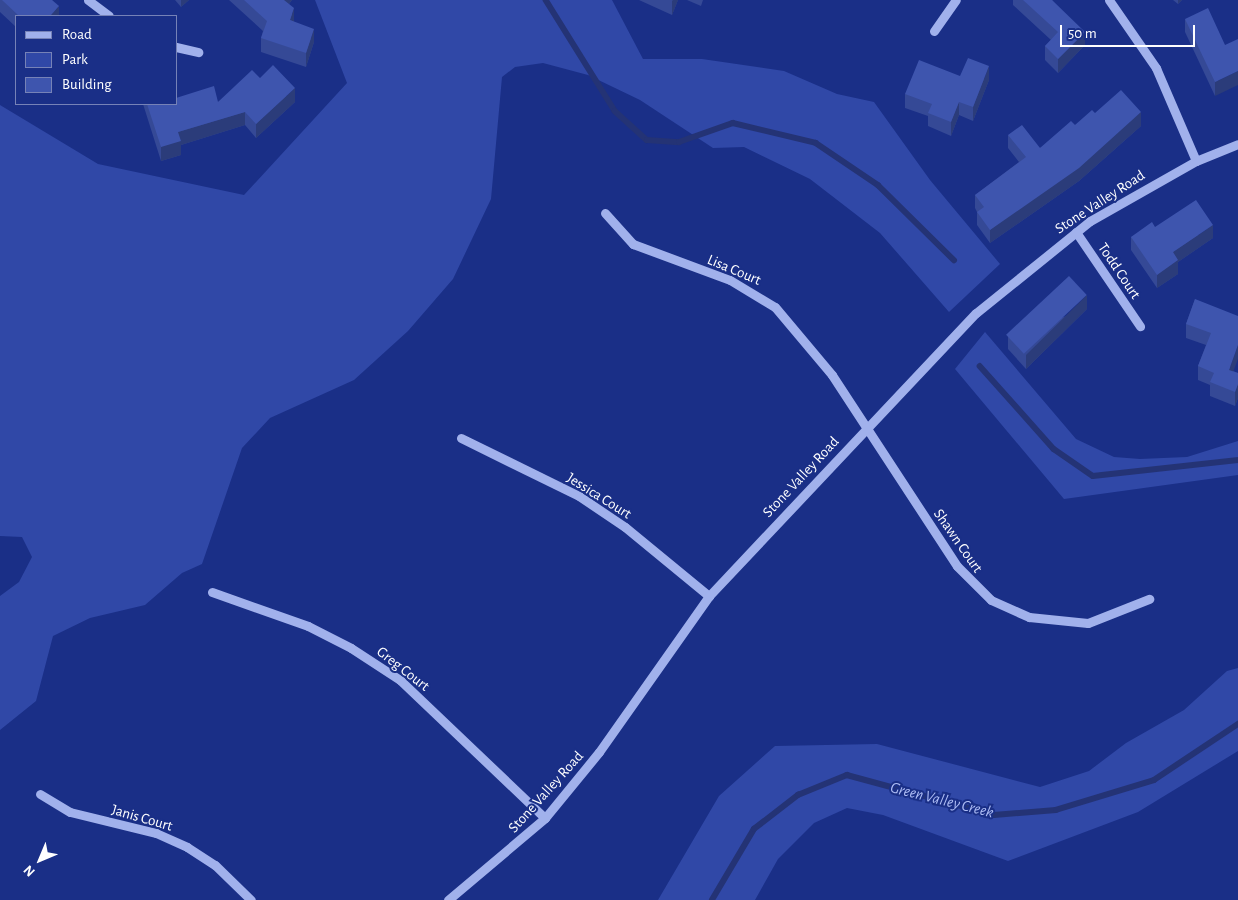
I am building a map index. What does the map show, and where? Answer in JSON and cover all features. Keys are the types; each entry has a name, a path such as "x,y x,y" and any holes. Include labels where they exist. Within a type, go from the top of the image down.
{"street":[{"path":"88,0 107,15"},
{"path":"934,31 956,0"},
{"path":"1109,0 1156,68 1196,161"},
{"path":"178,47 198,52"},
{"name":"Stone Valley Road","path":"448,900 480,878 545,818 600,752 709,596 976,313 1076,232 1196,161 1238,144"},
{"name":"Lisa Court","path":"605,213 633,244 738,284 775,307 805,339 866,428"},
{"name":"Todd Court","path":"1076,232 1140,326"},
{"name":"Shawn Court","path":"866,428 956,566 991,600 1029,617 1088,623 1148,599"},
{"name":"Jessica Court","path":"461,438 579,496 625,527 709,596"},
{"name":"Greg Court","path":"212,592 308,626 351,648 400,680 545,818"},
{"name":"Janis Court","path":"40,794 70,812 156,833 187,847 216,865 250,900"}],"green space":[{"path":"315,0 612,0 643,59 702,59 784,71 837,94 874,102 930,180 1000,264 949,312 880,233 810,179 744,147 713,148 640,100 588,75 543,63 515,67 502,77 491,199 453,279 408,331 354,380 270,418 242,448 202,564 182,573 145,605 90,618 53,636 36,701 0,730 0,596 19,582 32,557 22,537 0,536 0,105 98,164 244,195 347,83"},
{"path":"985,332 1076,439 1114,457 1140,459 1187,457 1238,441 1238,475 1064,499 955,369"},
{"path":"1238,668 1238,751 1138,812 1008,861 883,815 847,808 814,823 778,859 755,900 658,900 719,796 775,746 877,744 1040,787 1089,771 1126,743 1184,710 1227,671"}],"building":[{"path":"2,0 52,0 59,6 51,15 18,15"},
{"path":"244,0 284,0 294,8 290,20 314,29 306,53 261,38 267,21"},
{"path":"1023,0 1052,0 1085,32 1058,59 1045,46 1058,32"},
{"path":"1208,8 1225,45 1238,39 1238,71 1215,82 1185,19"},
{"path":"968,58 989,66 973,107 959,102 951,122 928,113 932,104 905,94 919,60 960,76"},
{"path":"273,65 295,88 256,124 245,112 178,132 181,141 161,147 147,105 178,105 178,97 214,86 218,102 252,70 260,78"},
{"path":"1121,90 1141,112 1079,168 990,230 977,212 984,207 975,195 1026,157 1008,135 1022,125 1040,148 1071,121 1075,125 1092,110 1095,113"},
{"path":"1196,200 1213,225 1173,252 1178,260 1157,275 1131,237 1152,222 1155,227"},
{"path":"1069,276 1087,295 1024,354 1006,335"},
{"path":"1195,299 1238,316 1238,345 1229,370 1238,373 1238,384 1235,392 1210,382 1214,373 1198,366 1211,333 1186,324"}],"waterway":[{"path":"546,0 615,111 647,140 679,142 733,123 816,143 878,185 954,260"},
{"path":"980,366 1054,449 1093,476 1238,460"},
{"name":"Green Valley Creek","path":"712,900 754,829 798,795 847,775 994,815 1056,810 1154,780 1238,724"}]}
